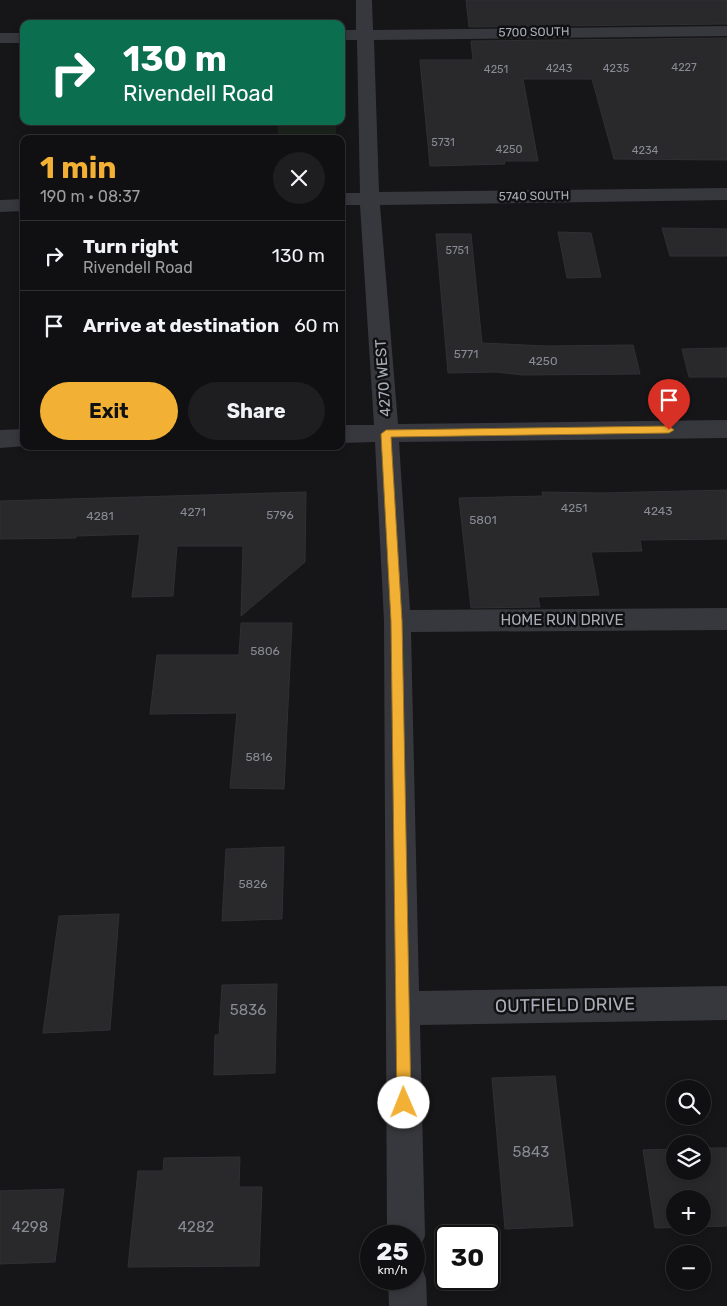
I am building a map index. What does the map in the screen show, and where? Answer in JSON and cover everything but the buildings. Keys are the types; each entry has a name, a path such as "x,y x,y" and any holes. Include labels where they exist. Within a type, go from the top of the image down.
{"street":[{"name":"4270 WEST","path":"364,0 353,34 369,198 397,621 406,1225"},
{"name":"5700 SOUTH","path":"353,34 727,30"},
{"path":"0,38 20,38"},
{"name":"5740 SOUTH","path":"345,199 727,194"},
{"path":"345,434 727,429"},
{"path":"0,438 20,438"},
{"name":"HOME RUN DRIVE","path":"397,621 727,619"},
{"name":"OUTFIELD DRIVE","path":"402,1008 727,1003"},
{"path":"407,1290 408,1306"}],"shaded area":[{"path":"336,125 336,135 278,135 278,126"}],"route":[{"path":"404,1103 397,621 386,434 669,430"}]}
